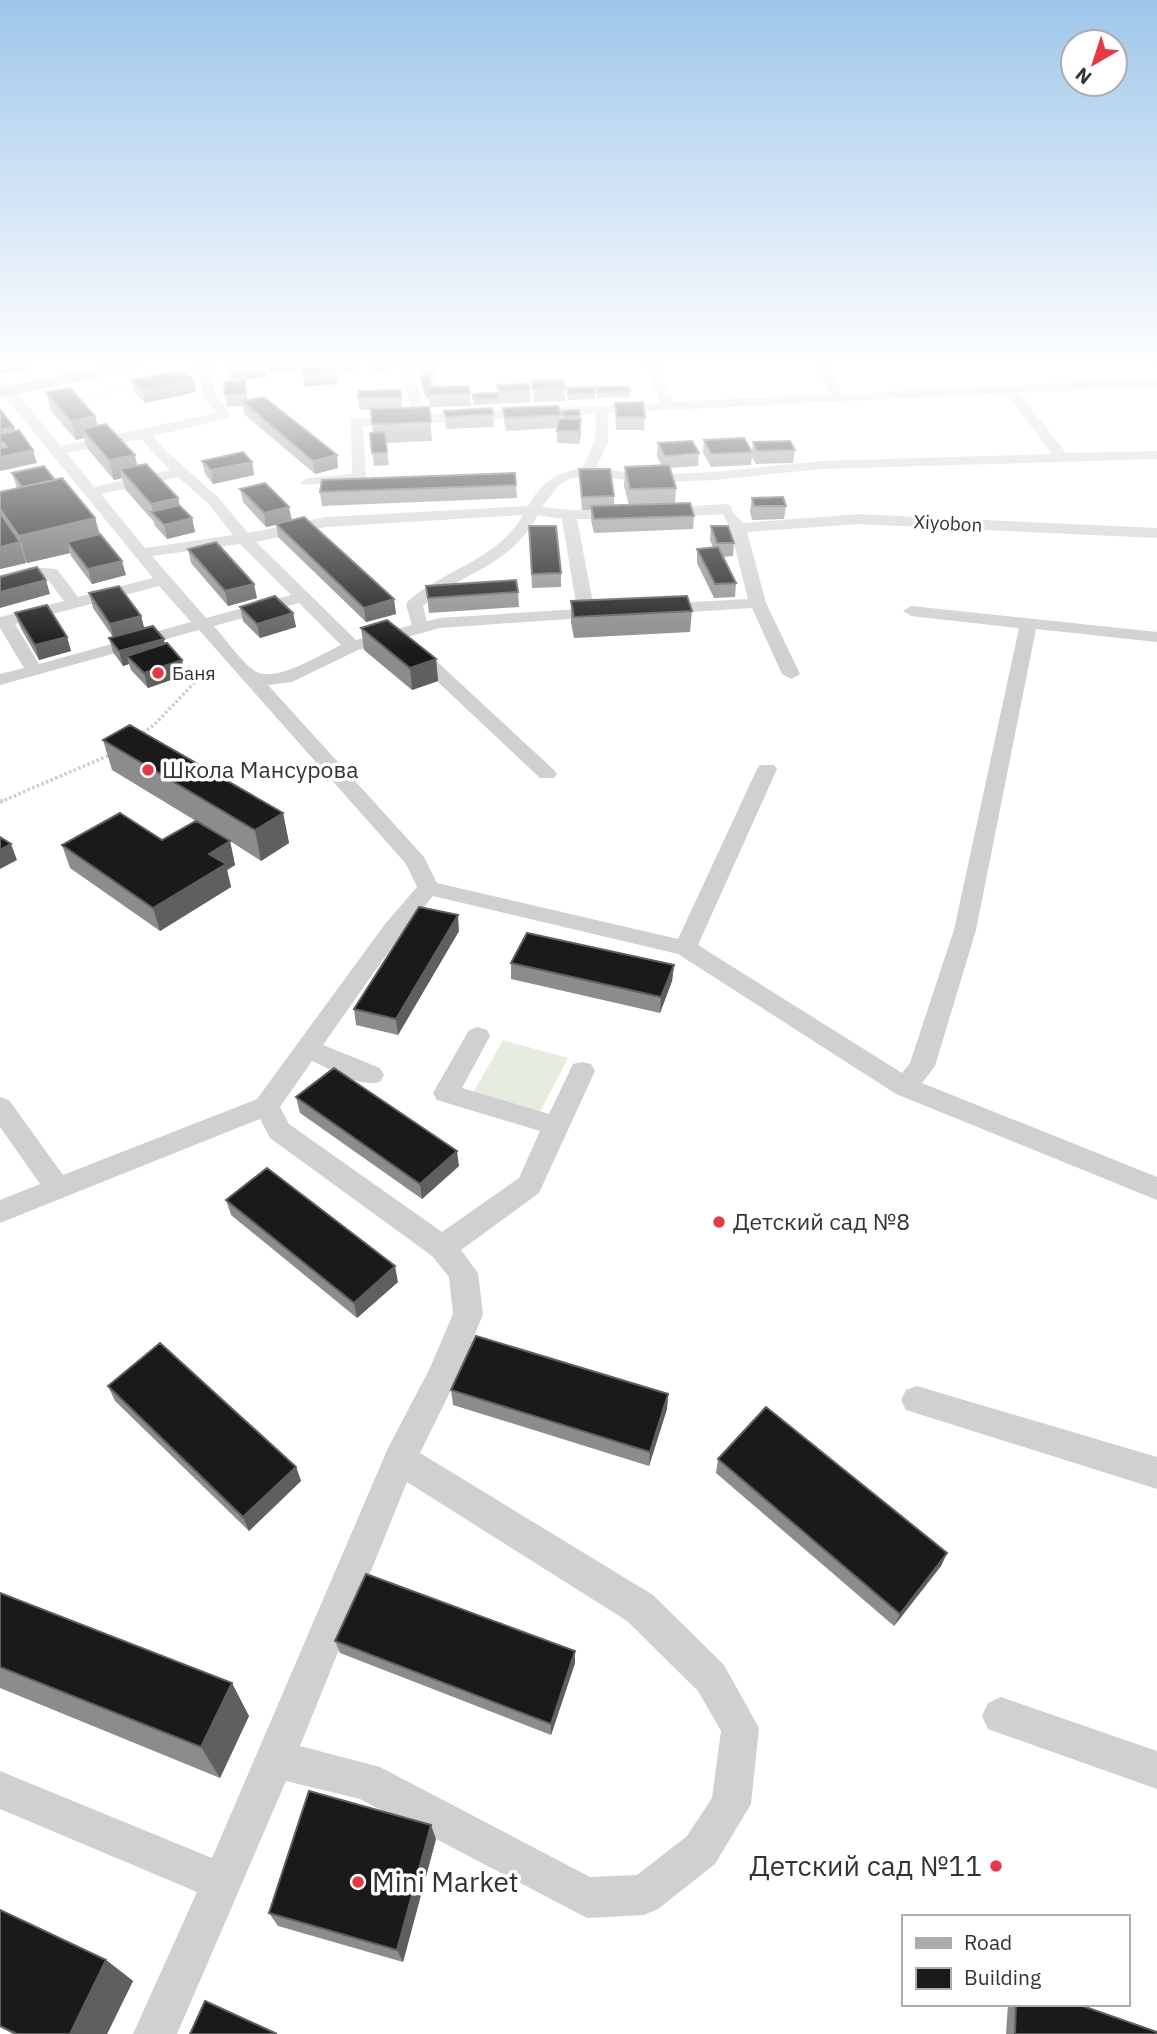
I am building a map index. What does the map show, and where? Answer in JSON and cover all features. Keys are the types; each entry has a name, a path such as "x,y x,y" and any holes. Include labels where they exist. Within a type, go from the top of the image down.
{"street":[{"path":"66,461 163,580 252,676 416,862 428,888"},
{"path":"170,461 213,500 244,539 352,646"},
{"path":"308,482 359,478 358,461"},
{"path":"587,471 593,461"},
{"path":"421,628 414,606 424,594 496,555 514,540 548,488 562,477 587,471 648,479 715,476 821,465 961,461"},
{"path":"91,492 181,472"},
{"path":"715,476 726,509 738,528 758,603 792,674"},
{"path":"141,553 244,539 326,522 533,510 569,515 726,509"},
{"path":"569,515 586,613"},
{"name":"Xiyobon","path":"738,528 858,519 1157,533"},
{"path":"0,580 31,572 51,572 74,603"},
{"path":"34,670 2,622 163,580"},
{"path":"0,680 304,596"},
{"path":"265,692 286,678 352,646 440,623 758,603"},
{"path":"911,611 1157,637"},
{"path":"905,1087 922,1066 965,930 1028,624"},
{"path":"397,634 547,775"},
{"path":"252,676 266,680 286,678"},
{"path":"685,948 767,769"},
{"path":"428,888 685,948 905,1087 1157,1189"},
{"path":"0,1212 266,1106 393,929 428,888"},
{"path":"478,1036 446,1093 556,1126"},
{"path":"309,1049 371,1075"},
{"path":"442,1248 529,1185 582,1071"},
{"path":"155,2034 276,1759 400,1459 443,1374 468,1314 463,1273 442,1248 279,1131 266,1106"},
{"path":"0,1107 58,1188"},
{"path":"917,1399 1157,1473"},
{"path":"276,1759 366,1781 587,1898 644,1895 701,1850 731,1804 740,1728 711,1678 640,1608 400,1459"},
{"path":"1001,1716 1157,1770"},
{"path":"0,1790 221,1882"}],"path":[{"path":"137,738 155,724 197,680"},
{"path":"0,802 118,751"}],"shaded area":[{"path":"503,1040 568,1058 540,1112 473,1093"}],"building":[{"path":"202,461 251,461 252,462 211,470"},
{"path":"146,464 178,498 151,504 120,469"},
{"path":"669,465 676,488 630,489 625,467"},
{"path":"44,466 55,480 22,487 12,473"},
{"path":"579,469 610,469 614,496 582,497"},
{"path":"515,473 516,485 320,492 322,480"},
{"path":"62,478 95,518 19,536 0,509 0,492"},
{"path":"265,483 289,507 264,513 240,489"},
{"path":"783,497 786,506 754,506 752,498"},
{"path":"690,503 694,516 594,519 591,506"},
{"path":"179,505 192,518 164,525 151,512"},
{"path":"0,513 20,542 0,547"},
{"path":"304,517 394,599 364,608 276,524"},
{"path":"529,526 556,526 561,573 532,574"},
{"path":"711,526 728,526 734,543 717,543"},
{"path":"100,534 122,561 88,569 67,542"},
{"path":"216,542 254,584 225,591 188,549"},
{"path":"718,547 736,583 715,584 697,549"},
{"path":"37,567 46,580 0,592 0,577"},
{"path":"516,580 518,592 428,598 426,586"},
{"path":"119,586 141,616 110,624 89,593"},
{"path":"275,596 293,613 257,624 240,607"},
{"path":"687,596 692,611 574,617 571,601"},
{"path":"47,605 67,637 35,645 15,613"},
{"path":"387,620 436,659 410,668 361,628"},
{"path":"153,626 164,639 119,651 109,638"},
{"path":"167,643 182,660 144,673 127,656"},
{"path":"130,725 283,813 255,830 103,740"},
{"path":"120,813 162,840 196,821 230,841 209,854 226,864 153,908 62,845"},
{"path":"0,837 11,844 0,850"},
{"path":"419,907 458,915 396,1019 354,1009"},
{"path":"527,933 674,965 661,997 511,963"},
{"path":"334,1068 457,1151 420,1184 296,1097"},
{"path":"267,1168 395,1266 354,1303 226,1200"},
{"path":"476,1336 668,1394 650,1452 451,1390"},
{"path":"160,1343 296,1467 243,1517 108,1386"},
{"path":"766,1407 947,1553 900,1614 718,1459"},
{"path":"366,1574 575,1651 551,1724 335,1641"},
{"path":"0,1593 232,1683 201,1747 0,1667"},
{"name":"Mini Market","path":"309,1791 431,1825 397,1950 269,1913"},
{"path":"0,1910 106,1960 70,2034 17,2034 0,2026"},
{"path":"205,2001 277,2034 190,2034"},
{"path":"1016,2006 1083,2006 1157,2032 1157,2034 1015,2034"}],"place":[{"name":"Баня","path":"158,673"},
{"name":"Школа Мансурова","path":"148,770"},
{"name":"Детский сад №8","path":"719,1222"},
{"name":"Детский сад №11","path":"996,1866"},
{"name":"Mini Market","path":"358,1882"}]}
